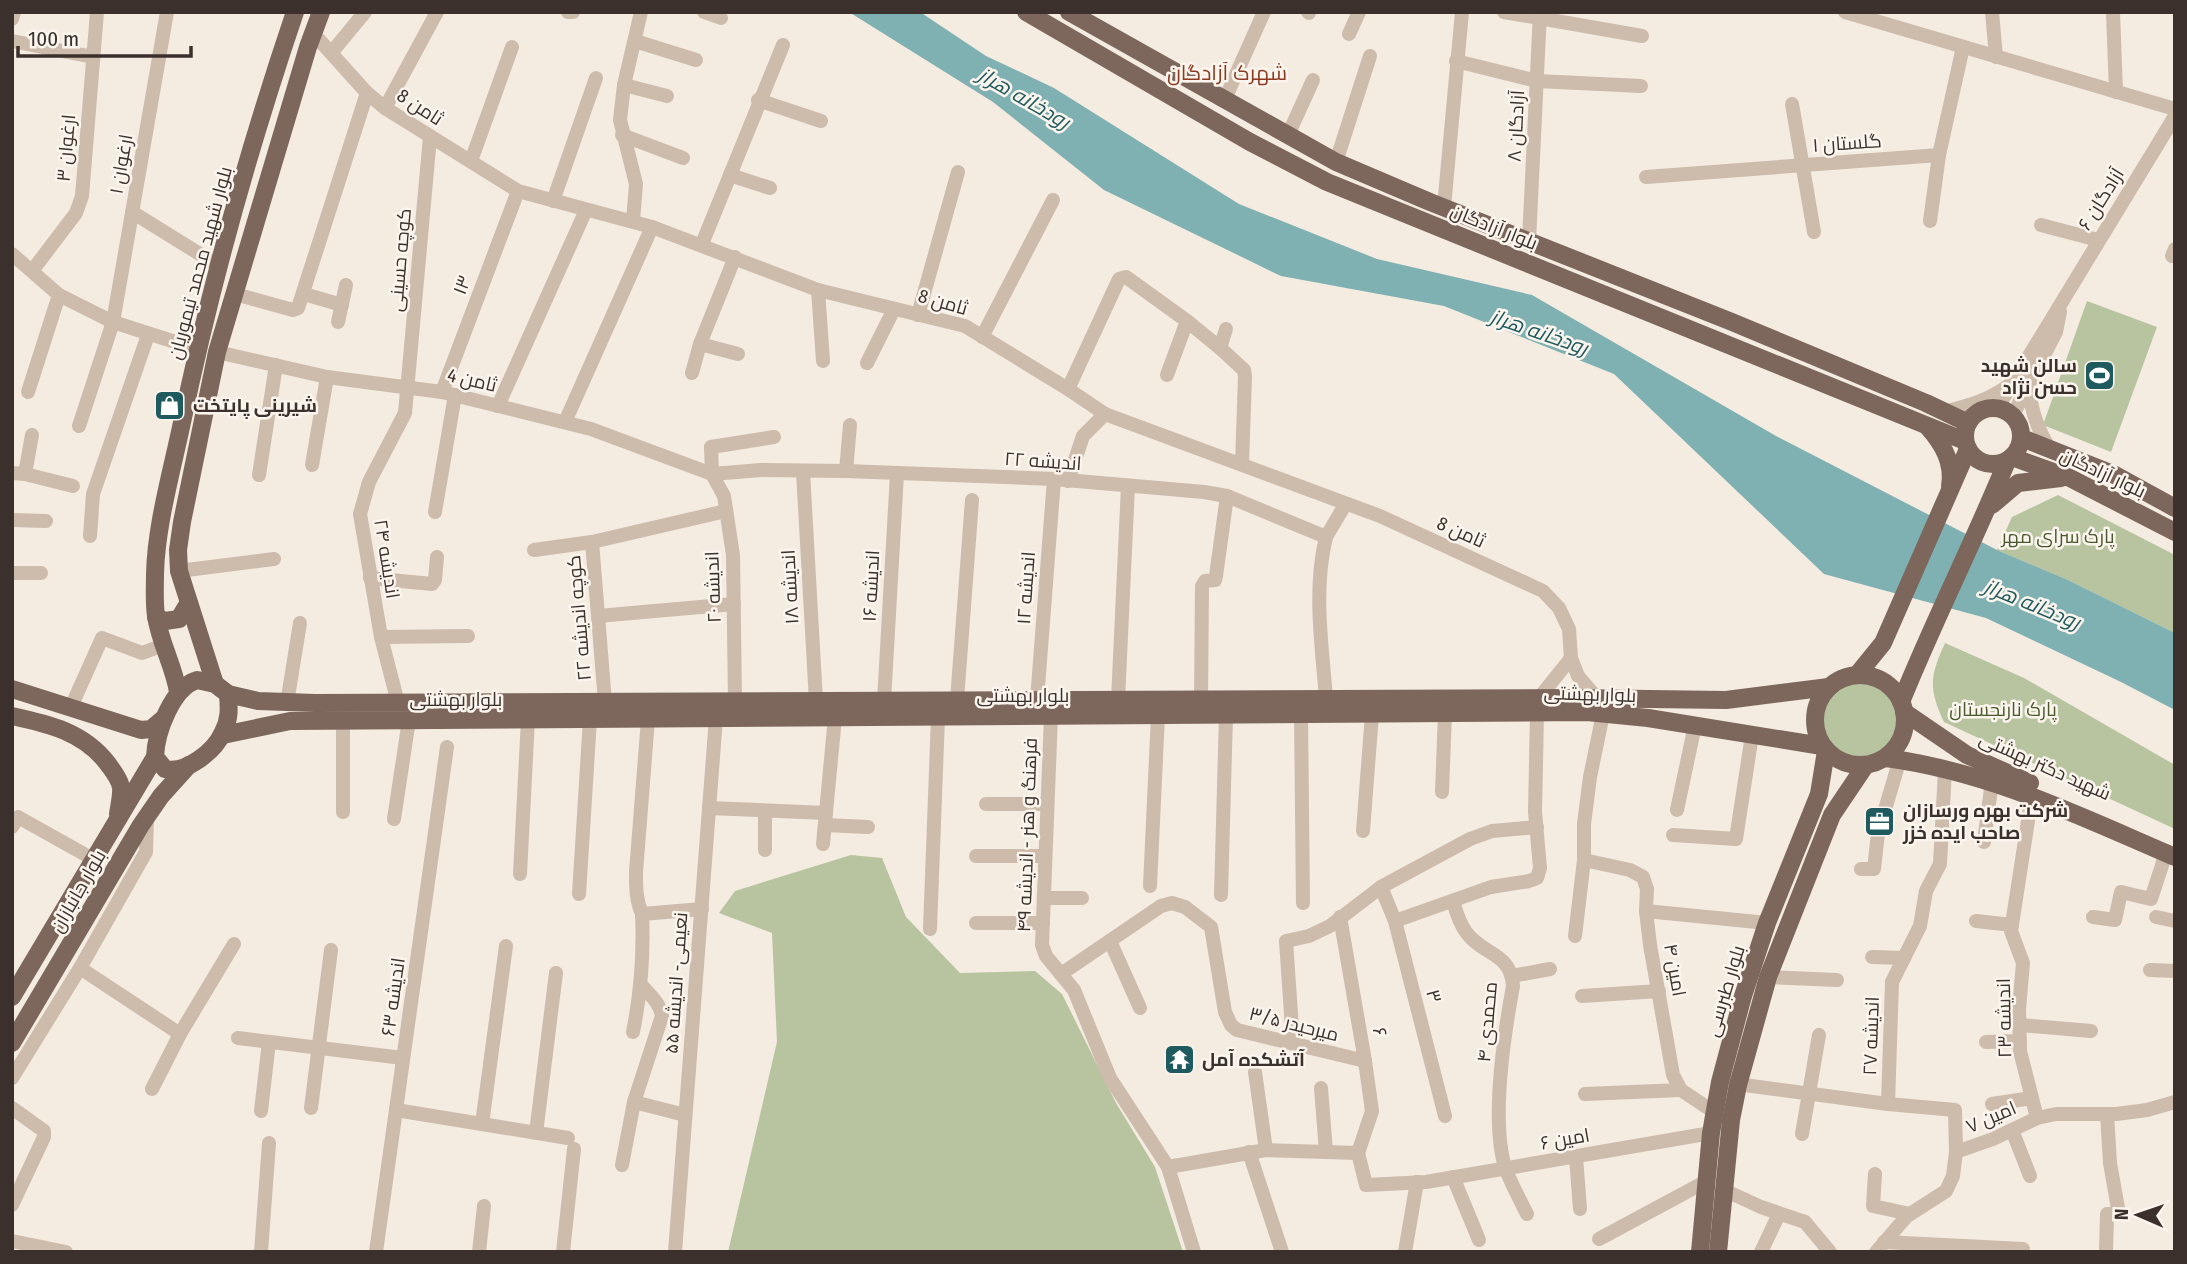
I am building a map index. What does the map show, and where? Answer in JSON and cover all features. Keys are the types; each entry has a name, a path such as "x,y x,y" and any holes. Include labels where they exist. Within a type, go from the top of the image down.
{"main road":[{"name":"بلوار شهید محمد تیموریان","path":"221,689 188,604 179,571 178,550 182,522 217,352 257,213 321,12"},
{"name":"بلوار آزادگان","path":"1026,12 1250,142 1327,182 1925,424 1967,438"},
{"name":"بلوار آزادگان","path":"1069,12 1336,162 1724,319 1944,412 1967,438"},
{"name":"بلوار شهید محمد تیموریان","path":"177,692 175,674 156,617 155,571 161,521 197,349 235,208 294,13"},
{"path":"235,208 247,216 257,213"},
{"path":"224,247 236,245 243,249 245,256"},
{"path":"1685,327 1691,306"},
{"path":"1716,340 1724,319"},
{"path":"1857,675 1883,643 1949,493 1967,438 1980,410 2006,411 2020,425 2022,438 2019,448 2010,459 1918,659 1903,707"},
{"path":"1925,424 1941,442 1950,465 1952,473 1949,493"},
{"path":"1967,438 1976,458 1985,463 1997,464 2010,459"},
{"name":"بلوار آزادگان","path":"2022,438 2113,474 2175,508"},
{"name":"بلوار آزادگان","path":"2010,459 2070,478 2175,532"},
{"path":"1987,509 2018,483 2070,478"},
{"path":"156,617 172,622 179,619 188,604"},
{"path":"1857,675 1871,676 1883,681 1894,690 1903,707 1905,725 1893,759 1865,766 1844,763 1824,749 1816,734 1814,722 1821,697 1837,681 1857,675"},
{"path":"197,680 221,689 229,710 223,735 204,755 180,770 172,771 160,766 155,757 160,728 177,692 197,680"},
{"name":"بلوار بهشتی","path":"223,735 290,721 835,717 1037,700 1326,699 1600,706 1726,700 1829,687"},
{"path":"12,689 141,730 151,729 167,715"},
{"name":"بلوار بهشتی","path":"221,689 258,701 287,703 884,701 1051,716 1446,713 1538,705"},
{"path":"43,722 51,713 50,700"},
{"path":"258,701 251,714 254,723 260,726"},
{"name":"بلوار بهشتی","path":"1600,706 1824,749"},
{"name":"شهید دکتر بهشتی","path":"1903,707 1967,755 2172,852"},
{"path":"12,716 43,722 81,738 100,754 117,776 121,789 117,821"},
{"name":"بلوار طبرسی","path":"1702,1251 1705,1182 1720,1082 1743,996 1767,923 1819,794 1824,749"},
{"name":"بلوار جانبازان","path":"12,997 155,757"},
{"name":"شهید دکتر بهشتی","path":"1893,759 1992,781 2172,852"},
{"name":"بلوار جانبازان","path":"14,1031 42,994 147,817 161,796 189,765"},
{"name":"بلوار طبرسی","path":"1702,1251 1724,1190 1731,1120 1738,1085 1768,977 1832,815 1865,766"},
{"path":"139,785 152,781 161,790 161,796"},
{"path":"22,980 30,995 42,994"}],"street":[{"path":"12,19 13,12"},
{"name":"ارغوان ۳","path":"32,271 76,213 82,197 97,12"},
{"name":"ارغوان ۱","path":"79,426 113,323 167,12"},
{"path":"332,52 365,12"},
{"path":"385,108 437,12"},
{"path":"633,221 636,184 620,120 624,85 641,12"},
{"path":"704,12 721,18"},
{"path":"1225,99 1265,12"},
{"path":"1349,34 1359,12"},
{"path":"1444,207 1462,12"},
{"path":"1504,12 1540,16 1642,36"},
{"path":"1845,12 2175,109"},
{"path":"1992,12 1996,57"},
{"path":"2113,12 2116,92"},
{"name":"آزادگان ۸","path":"1529,242 1540,16"},
{"name":"ثامن 8","path":"313,33 367,93 385,108 518,191 652,227 818,290 965,326 1105,414 1380,516 1543,591 1559,608 1569,629 1571,658"},
{"path":"12,41 93,57"},
{"path":"635,41 696,60"},
{"path":"702,244 758,100 783,45"},
{"path":"471,161 512,47"},
{"path":"1930,221 1939,155 1963,47"},
{"path":"1336,162 1370,56"},
{"path":"1457,61 1537,81 1641,86"},
{"path":"553,201 596,78"},
{"path":"1288,135 1313,80"},
{"path":"624,85 667,96"},
{"path":"235,294 297,310 367,93"},
{"path":"758,100 821,121"},
{"path":"1792,104 1814,232"},
{"name":"آزادگان ۶","path":"2006,411 2013,382 2045,327 2063,304 2098,240 2175,116"},
{"path":"622,135 682,158"},
{"name":"کوچه حسینی","path":"408,387 430,137"},
{"name":"گلستان ۱","path":"1646,177 1939,155"},
{"path":"918,315 958,172"},
{"path":"730,175 770,188"},
{"name":"۱۳","path":"435,512 448,394 518,191"},
{"path":"982,337 1053,200"},
{"path":"498,406 586,210"},
{"path":"132,212 219,266"},
{"path":"2041,225 2098,240"},
{"path":"565,422 652,227"},
{"path":"12,254 59,295 113,323 197,349"},
{"path":"692,373 700,344 734,257"},
{"path":"1068,389 1119,279 1126,277 1187,321 1244,370 1242,464"},
{"path":"338,322 346,285"},
{"path":"818,290 823,361"},
{"path":"304,294 342,305"},
{"path":"28,392 59,295"},
{"name":"آزادگان ۶","path":"2006,411 2028,387 2056,332 2063,304"},
{"path":"867,363 894,309"},
{"path":"1167,375 1187,321"},
{"path":"1220,348 1226,329"},
{"path":"90,536 93,494 148,335"},
{"path":"700,344 738,354"},
{"name":"ثامن 4","path":"217,352 327,377 448,394 565,422 592,429 712,474"},
{"path":"259,475 276,365"},
{"path":"312,464 327,377"},
{"path":"1944,412 1997,394 2013,382"},
{"name":"اندیشه ۲۴","path":"398,702 381,637 360,514 369,482 403,420 408,387"},
{"path":"2028,387 2033,415 2040,434 2050,449"},
{"name":"اندیشه ۱۲","path":"1037,700 1061,480 1083,436 1105,414"},
{"path":"846,471 850,425"},
{"path":"32,435 19,474 73,486"},
{"path":"712,474 711,447 774,437"},
{"name":"اندیشه ۲۲","path":"712,474 761,470 846,471 1061,480 1227,496 1326,537"},
{"name":"اندیشه ۱۸","path":"803,472 816,701"},
{"name":"اندیشه ۲۰","path":"712,474 724,496 733,555 735,701"},
{"name":"اندیشه ۱۶","path":"884,701 897,474"},
{"path":"1118,700 1128,486"},
{"path":"1201,699 1202,586 1205,582 1213,581 1216,576 1227,496"},
{"path":"930,929 947,708 972,500"},
{"path":"1326,699 1319,598 1322,552 1326,537 1345,505"},
{"name":"کوچه اندیشه ۲۲","path":"606,702 592,542 726,511"},
{"path":"12,520 46,521"},
{"path":"534,550 592,542"},
{"path":"370,578 432,584 435,580 437,557"},
{"path":"179,571 274,559"},
{"path":"12,573 41,573"},
{"path":"598,616 734,604"},
{"path":"287,703 300,623"},
{"path":"381,637 468,636"},
{"path":"71,707 102,638 142,653 164,645"},
{"path":"1395,921 1491,887 1534,880 1539,873 1538,705 1571,658"},
{"path":"1571,658 1578,676 1600,706 1584,824 1584,860 1575,936"},
{"path":"1442,792 1446,713"},
{"path":"1301,714 1303,903"},
{"path":"1363,831 1372,714"},
{"path":"1150,886 1158,715"},
{"path":"1221,895 1226,715"},
{"name":"فرهنگ و هنر - اندیشه ۴۹","path":"1051,716 1042,945 1046,956 1074,990 1110,1077 1168,1167 1194,1252"},
{"path":"823,844 835,717"},
{"name":"نعیمی- اندیشه ۵۵","path":"675,1252 716,718"},
{"path":"520,874 528,719"},
{"path":"579,894 590,719"},
{"path":"633,1032 642,986 644,952 636,872 648,719"},
{"path":"394,819 409,720"},
{"path":"343,721 343,812"},
{"path":"1676,810 1695,725"},
{"path":"1673,835 1736,839 1752,735"},
{"name":"اندیشه ۶۳","path":"376,1252 447,747"},
{"path":"1861,869 1874,869 1878,833 1893,759"},
{"name":"اندیشه ۲۷","path":"1888,1104 1892,982 1920,926 1926,891 1940,864 1945,770"},
{"path":"1984,842 1992,781"},
{"name":"اندیشه ۲۳","path":"2032,795 2011,931 2023,963 2020,1041 2037,1118"},
{"path":"986,804 1047,804"},
{"path":"709,808 765,811 868,827"},
{"path":"765,811 765,850"},
{"path":"12,827 18,817 93,859"},
{"path":"12,1078 80,968 146,852 147,817"},
{"path":"1293,1044 1286,941 1330,926 1381,887 1481,835 1492,831 1537,827"},
{"path":"2093,917 2115,920 2120,892 2151,899 2172,852"},
{"path":"976,856 1045,856"},
{"name":"امین ۴","path":"1584,860 1639,873 1646,882 1646,911 1668,1051 1673,1075 1681,1090"},
{"name":"۳","path":"1381,887 1395,921 1445,1116"},
{"path":"1044,898 1082,898"},
{"name":"محمدی ۴","path":"1452,901 1467,934 1504,961 1512,976 1513,986 1503,1050 1499,1133 1506,1169 1527,1214"},
{"name":"میرحیدر ۳/۵","path":"1110,941 1161,906 1172,903 1185,907 1211,927 1225,1012 1231,1025 1237,1030 1365,1061"},
{"path":"640,907 702,909"},
{"path":"1646,911 1767,923"},
{"name":"۶","path":"1340,917 1372,1111 1358,1153"},
{"path":"2156,917 2175,921"},
{"path":"1976,921 2012,925"},
{"path":"976,923 1043,923"},
{"path":"1060,974 1110,941 1140,1008"},
{"path":"152,1089 180,1034 234,944"},
{"path":"482,1124 506,946"},
{"path":"311,1108 331,950"},
{"path":"1872,957 1904,958"},
{"path":"80,968 180,1034"},
{"path":"1512,976 1550,969"},
{"path":"2150,970 2175,971"},
{"path":"536,1133 556,973"},
{"path":"1768,977 1838,979"},
{"path":"622,1165 634,1102 662,1016 656,1001 642,986"},
{"path":"1582,996 1659,991"},
{"path":"2020,1025 2091,1031"},
{"path":"1802,1134 1819,1035"},
{"path":"238,1038 403,1058"},
{"path":"1986,1042 2020,1041"},
{"path":"261,1111 270,1042"},
{"path":"1255,1072 1266,1150"},
{"path":"1720,1082 1955,1110 1956,1152"},
{"path":"1321,1088 1326,1152"},
{"path":"1585,1094 1681,1090 1714,1112"},
{"path":"1992,1104 2032,1098"},
{"path":"634,1102 685,1115"},
{"name":"امین ۷","path":"1880,1247 1910,1214 1947,1191 1953,1175 1956,1152 2037,1118 2056,1114 2107,1114 2147,1110 2175,1102"},
{"path":"12,1108 44,1131 44,1137 12,1205"},
{"path":"396,1110 536,1133 571,1144 563,1252"},
{"path":"2106,1252 2107,1214 2119,1214 2110,1163 2107,1114"},
{"path":"2012,1129 2030,1176"},
{"name":"امین ۶","path":"1358,1153 1366,1185 1421,1182 1711,1133"},
{"path":"261,1252 269,1143"},
{"path":"1168,1167 1266,1150 1358,1153"},
{"path":"1249,1152 1282,1252"},
{"path":"1576,1157 1580,1209"},
{"path":"1875,1174 1873,1206 1910,1214"},
{"path":"1453,1177 1479,1240"},
{"path":"1405,1252 1421,1182"},
{"path":"1599,1240 1705,1182"},
{"path":"1724,1190 1779,1214 1805,1222 1830,1252"},
{"path":"479,1252 484,1206"},
{"path":"1760,1252 1779,1214"},
{"path":"12,1241 66,1252"},
{"path":"1880,1247 2023,1249"}],"green space":[{"name":"سالن شهید حسن نژاد","path":"2087,301 2157,327 2111,452 2043,425"},
{"name":"پارک سرای مهر","path":"2058,495 2175,555 2175,633 2068,580 1997,550 2012,517"},
{"name":"پارک نارنجستان","path":"1945,643 2024,678 2175,765 2175,829 1944,722 1935,700 1933,682 1936,664"},
{"path":"1860,675 1877,678 1892,688 1902,703 1905,720 1902,737 1892,752 1877,762 1860,765 1843,762 1828,752 1818,737 1815,720 1818,703 1828,688 1843,678"},
{"path":"851,855 882,858 906,917 960,973 1035,971 1062,994 1116,1103 1155,1167 1183,1252 728,1252 777,1042 772,933 719,913 735,891"}],"water":[{"name":"رودخانه هراز","path":"849,12 920,12 986,56 1054,88 1239,204 1377,259 1532,295 1776,436 1997,550 2068,580 2175,633 2175,710 1986,618 1824,574 1614,374 1444,306 1281,276 1104,190 993,102"}],"place":[{"name":"سالن شهید حسن نژاد","path":"2100,376"},
{"name":"شیرینی پایتخت","path":"170,405"},
{"name":"شرکت بهره ورسازان صاحب ایده خزر","path":"1880,821"},
{"name":"آتشکده آمل","path":"1179,1059"}],"district":[{"name":"شهرک آزادگان","path":"1227,73"}]}
